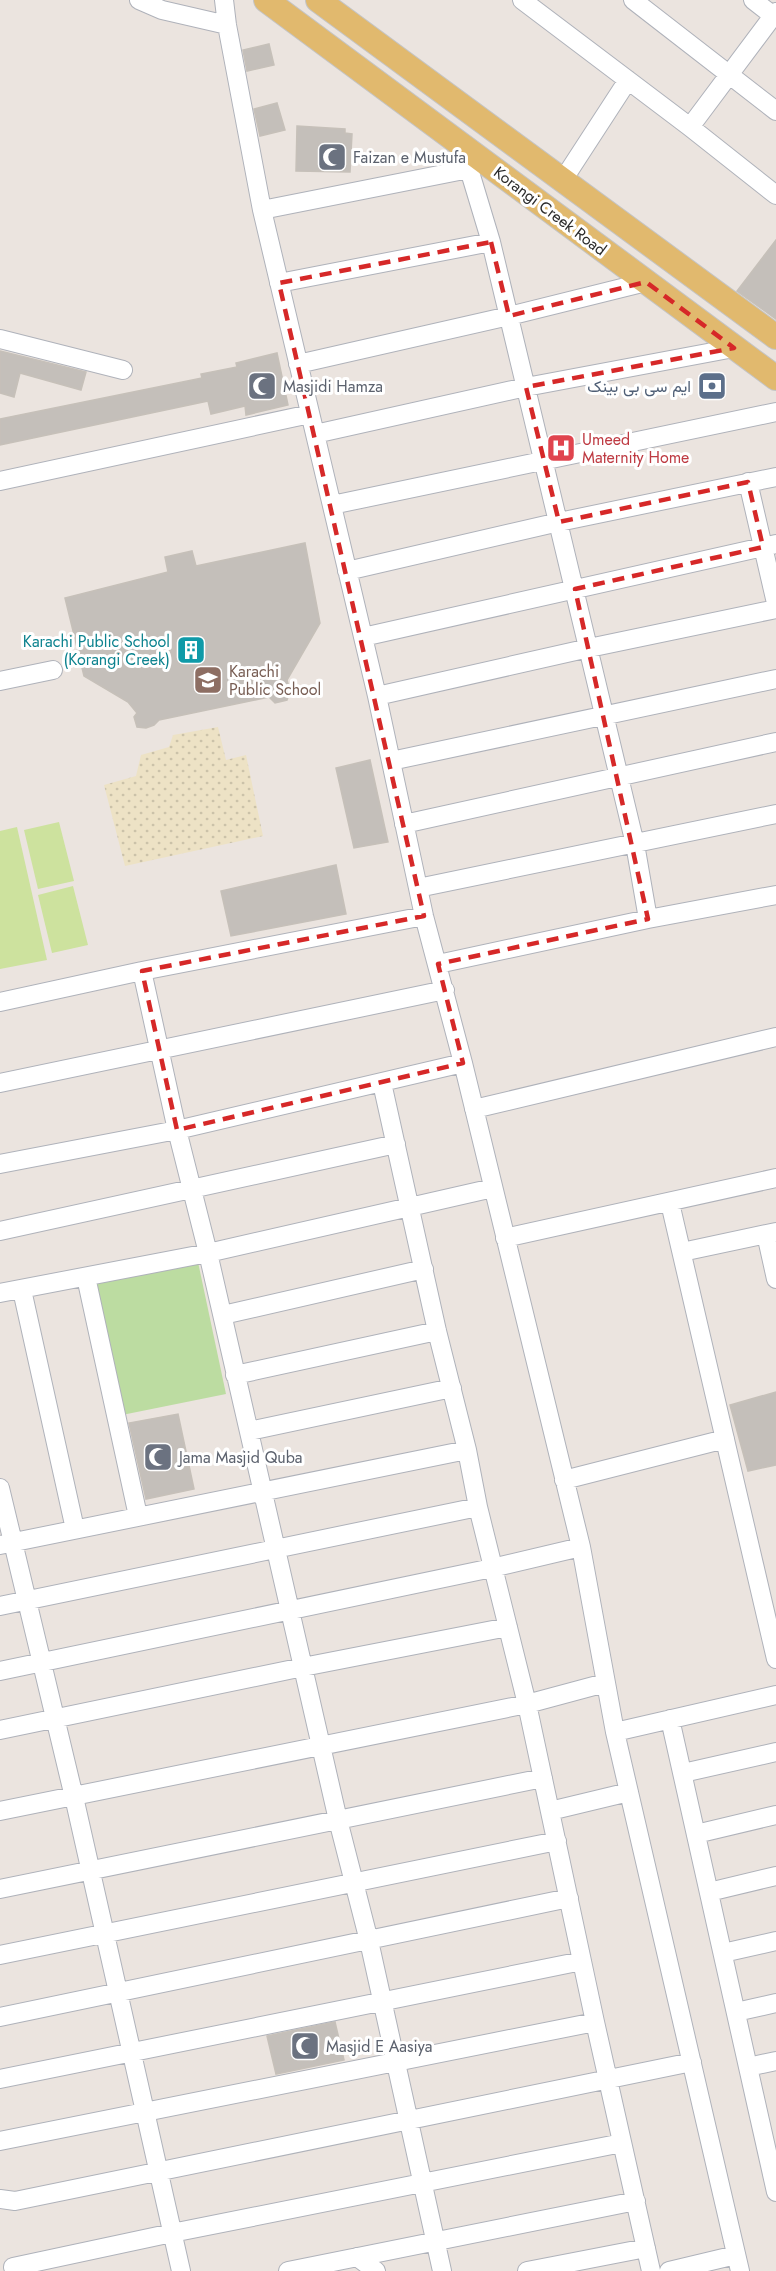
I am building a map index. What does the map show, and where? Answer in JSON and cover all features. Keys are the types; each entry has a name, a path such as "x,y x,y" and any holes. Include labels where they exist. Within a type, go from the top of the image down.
{"main road":[{"name":"Korangi Creek Road","path":"266,0 473,163 645,282 776,378"},
{"name":"Korangi Creek Road","path":"318,0 776,338"}],"street":[{"path":"139,0 162,10 227,25"},
{"path":"224,0 262,210 377,696 424,916 445,990 580,1547 615,1732 738,2263 669,2271"},
{"path":"522,0 776,195"},
{"path":"633,0 776,111"},
{"path":"690,127 775,15 753,0"},
{"path":"563,180 628,80"},
{"path":"262,210 473,163 589,648 634,844 648,919"},
{"path":"279,283 491,242"},
{"path":"298,364 509,316 645,282"},
{"path":"0,339 123,370"},
{"path":"315,434 526,387 734,348"},
{"path":"332,505 776,412"},
{"path":"0,481 310,414"},
{"path":"347,571 559,522 776,477"},
{"path":"748,482 770,545 776,603"},
{"path":"363,637 770,545"},
{"path":"377,696 776,609"},
{"path":"0,681 53,670"},
{"path":"391,761 776,679"},
{"path":"404,824 776,742"},
{"path":"418,888 776,814"},
{"path":"438,964 648,919 776,895"},
{"path":"0,1002 142,971 424,916"},
{"path":"142,971 338,1820 369,1941 442,2271"},
{"path":"0,1083 445,990"},
{"path":"474,1109 776,1037"},
{"path":"0,1164 177,1130 463,1063"},
{"path":"382,1083 492,1568 528,1704 568,1898 651,2271"},
{"path":"0,1231 396,1144"},
{"path":"505,1238 776,1178"},
{"path":"0,1293 208,1253 493,1188"},
{"path":"670,1203 725,1440 770,1608 776,1659"},
{"path":"682,1252 771,1233 776,1279"},
{"path":"223,1315 424,1269"},
{"path":"86,1277 138,1516"},
{"path":"22,1290 75,1529"},
{"path":"235,1375 437,1331"},
{"path":"249,1431 452,1388"},
{"path":"564,1480 725,1440"},
{"path":"6,1543 467,1450"},
{"path":"0,1488 6,1543 27,1600 56,1718 181,2271"},
{"path":"0,1606 478,1506"},
{"path":"0,1671 492,1568 580,1547"},
{"path":"0,1730 303,1666 508,1628"},
{"path":"0,1811 528,1704 605,1683"},
{"path":"615,1732 776,1695"},
{"path":"670,1719 748,2067 769,2128 776,2192"},
{"path":"683,1773 776,1752"},
{"path":"0,1889 543,1778"},
{"path":"550,1812 629,1792"},
{"path":"696,1834 776,1815"},
{"path":"0,1954 556,1841"},
{"path":"709,1892 776,1876"},
{"path":"0,2017 568,1898"},
{"path":"723,1953 776,1941"},
{"path":"0,2079 582,1961"},
{"path":"736,2012 776,2003"},
{"path":"0,2141 595,2022"},
{"path":"748,2067 776,2061"},
{"path":"0,2199 15,2200 692,2062"},
{"path":"10,2265 622,2143"},
{"path":"288,2271 636,2201"},
{"path":"527,2271 646,2248"},
{"path":"357,2257 376,2271"}],"highlighted area":[{"path":"491,242 509,316 646,282 734,348 526,387 559,522 748,482 763,547 575,589 648,919 438,964 463,1063 177,1130 142,971 424,916 279,283"}],"sand":[{"path":"218,727 226,760 246,755 263,836 125,866 104,785 136,776 141,755 169,747 173,735"}],"green space":[{"path":"59,822 74,881 38,889 24,830"},
{"path":"17,827 47,960 0,969 0,831"},
{"path":"73,886 88,945 52,953 38,895"},
{"path":"198,1262 226,1394 122,1415 95,1283"}],"building":[{"path":"269,44 274,65 247,71 243,50"},
{"path":"277,103 285,130 260,136 254,109"},
{"path":"297,126 345,129 345,133 352,134 350,172 296,171"},
{"path":"776,240 776,319 737,291"},
{"path":"0,351 86,372 81,390 20,373 14,397 0,393"},
{"path":"277,353 288,405 246,415 245,406 211,414 208,401 0,445 0,419 202,378 201,374 237,367 236,363"},
{"name":"Karachi Public School (Korangi Creek)","path":"305,543 320,623 287,680 290,691 287,700 275,703 269,697 159,720 146,728 137,727 134,717 137,713 128,702 84,676 65,598 168,572 165,557 192,551 196,566"},
{"path":"370,760 388,842 354,848 336,768"},
{"path":"336,865 346,914 231,936 221,891"},
{"path":"776,1392 776,1465 748,1471 730,1405"},
{"name":"Jama Masjid Quba","path":"178,1414 194,1489 146,1499 129,1423"},
{"name":"Masjid E Aasiya","path":"335,2022 344,2060 276,2074 267,2036"}],"place":[{"name":"Faizan e Mustufa","path":"332,157"},
{"name":"Masjidi Hamza","path":"262,386"},
{"name":"ایم سی بی بینک","path":"712,386"},
{"name":"Umeed Maternity Home","path":"561,448"},
{"name":"Karachi Public School (Korangi Creek)","path":"191,650"},
{"name":"Karachi Public School","path":"208,680"},
{"name":"Jama Masjid Quba","path":"158,1457"},
{"name":"Masjid E Aasiya","path":"305,2046"}]}
